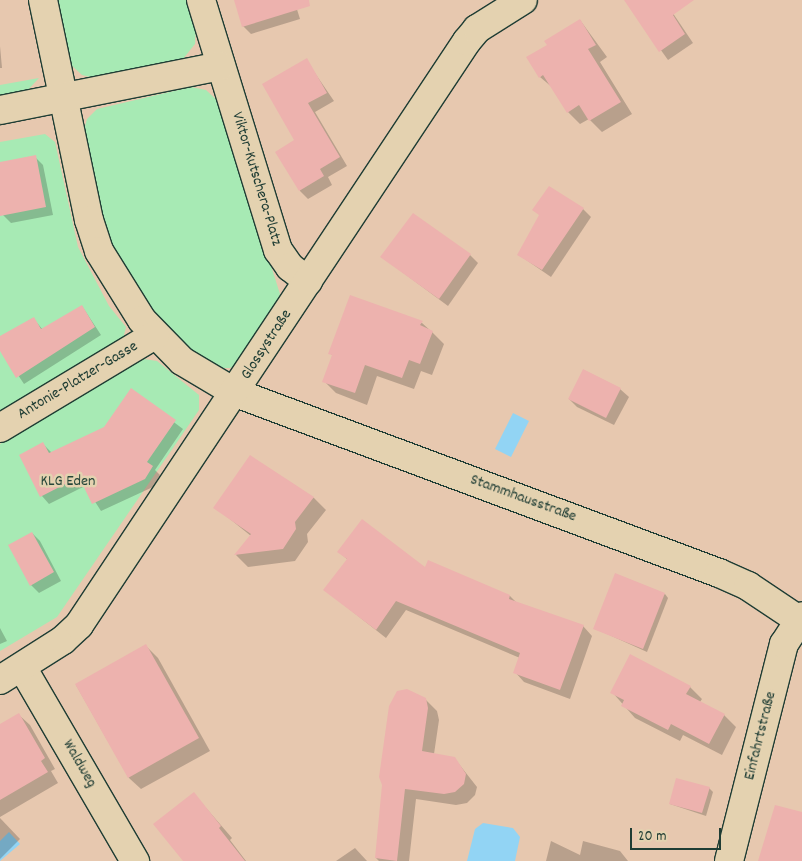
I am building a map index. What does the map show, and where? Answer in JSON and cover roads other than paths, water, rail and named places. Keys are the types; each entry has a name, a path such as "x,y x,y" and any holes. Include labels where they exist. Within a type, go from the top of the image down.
{"street":[{"path":"42,0 89,220 99,251 123,294 155,335 193,369 236,393"},
{"name":"Viktor-Kutschera-Platz","path":"201,0 278,250 290,267 308,281"},
{"name":"Glossystraße","path":"11,673 63,640 79,625 236,393 471,35 523,0"},
{"path":"0,110 221,66"},
{"name":"Antonie-Platzer-Gasse","path":"0,428 155,335"},
{"name":"Stammhausstraße","path":"236,393 720,573 748,586 801,619"},
{"name":"Einfahrtstraße","path":"729,861 784,644 801,619"},
{"name":"Waldweg","path":"11,673 135,861"}],"water":[{"path":"513,413 529,421 511,457 495,449"},
{"path":"483,823 513,828 520,837 515,861 467,861 475,829"},
{"path":"9,832 20,844 0,861 0,841"}],"park label":[{"name":"KLG Eden","path":"68,482"}]}
